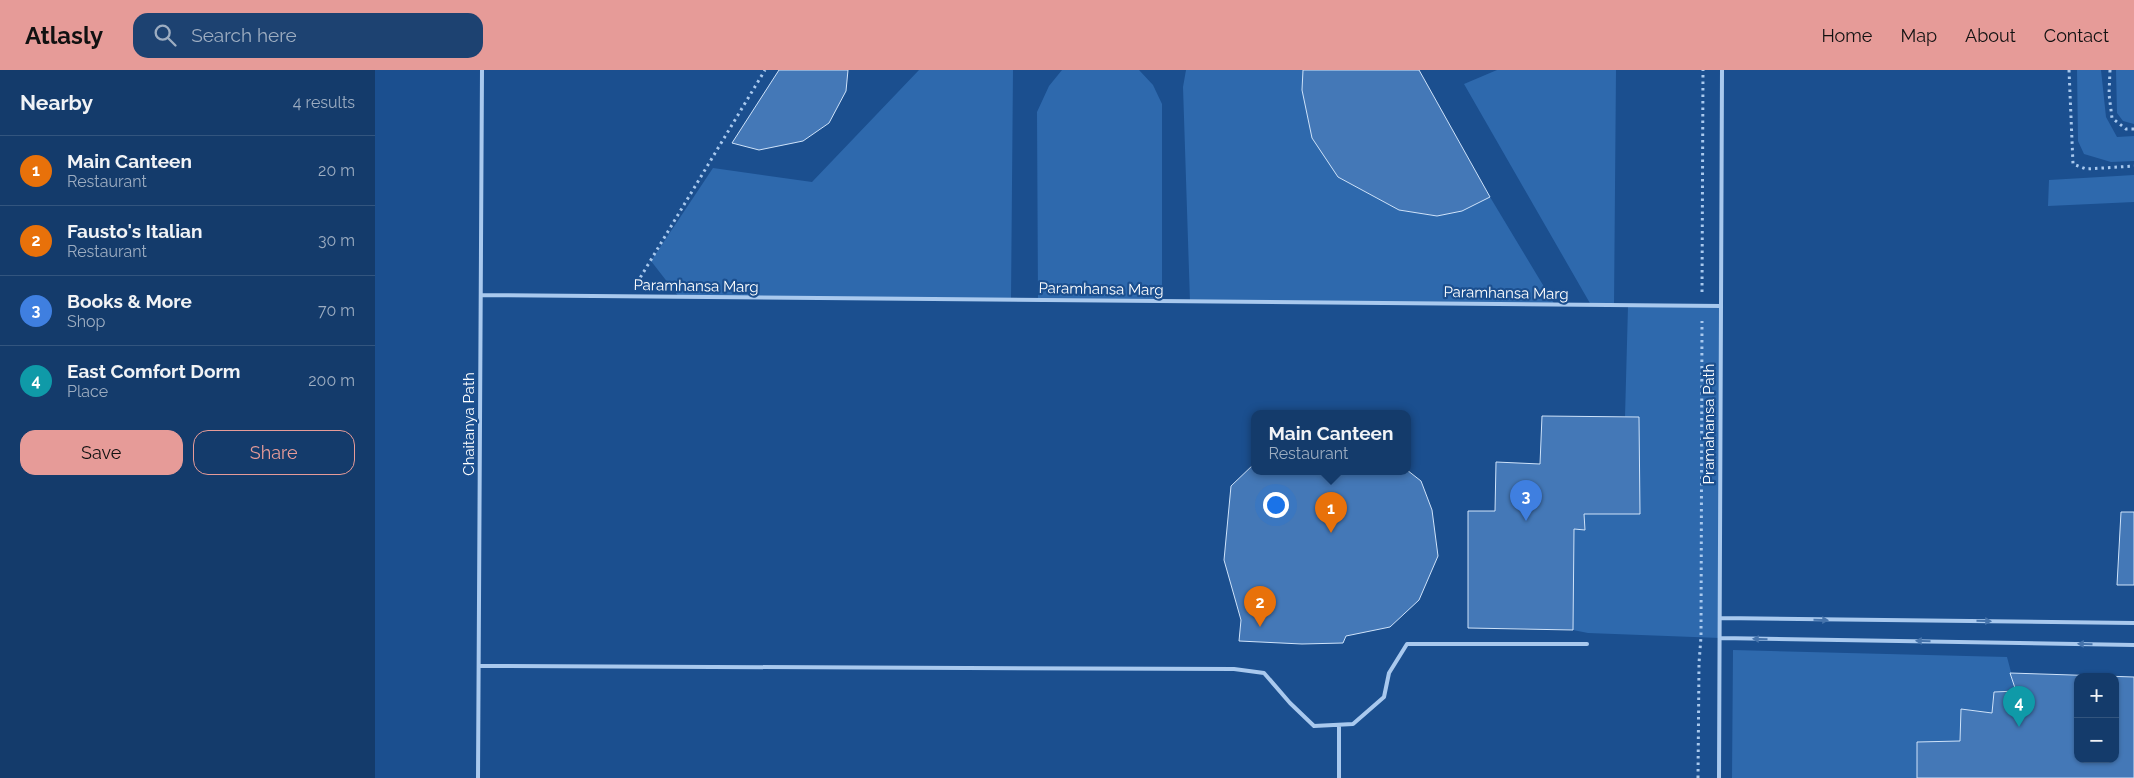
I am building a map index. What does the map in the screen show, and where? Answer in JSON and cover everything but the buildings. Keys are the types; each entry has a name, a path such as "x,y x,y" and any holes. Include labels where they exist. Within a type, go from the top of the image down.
{"lane":[{"name":"Chaitanya Path","path":"478,778 482,70"},
{"name":"Pramahansa Path","path":"1719,778 1722,70"},
{"name":"Paramhansa Marg","path":"481,294 1721,306"},
{"path":"1720,618 2134,623"},
{"path":"1720,638 2134,644"},
{"path":"479,666 1234,669 1264,673 1290,703 1314,726 1353,724 1384,697 1389,673 1407,644 1587,644"},
{"path":"1339,725 1339,778"}],"path":[{"path":"629,296 765,70"},
{"path":"1698,778 1701,628 1703,70"},
{"path":"2069,70 2073,164 2086,169 2134,166"},
{"path":"2110,70 2109,94 2112,118 2127,130 2134,129"}],"shaded area":[{"path":"919,70 1013,70 1011,300 679,297 651,261 713,168 812,182"},
{"path":"1062,70 1139,70 1153,85 1162,104 1162,301 1038,300 1037,112 1049,86"},
{"path":"1186,70 1303,70 1302,90 1338,177 1399,210 1436,216 1468,207 1490,197 1555,305 1190,302 1183,87"},
{"path":"1497,70 1616,70 1614,306 1591,305 1464,84"},
{"path":"2077,70 2101,70 2106,117 2117,137 2134,136 2134,161 2111,162 2084,154 2078,141"},
{"path":"2116,70 2134,70 2134,124 2123,121 2117,113"},
{"path":"2134,175 2134,202 2048,206 2049,180"},
{"path":"1628,306 1721,306 1720,638 1588,633 1573,630 1574,529 1585,530 1584,514 1639,513 1639,417 1625,417"},
{"path":"1733,650 2007,657 2016,691 1994,692 1992,713 1961,709 1960,741 1917,743 1917,778 1732,778"}],"place":[{"name":"Books & More","path":"1526,521"},
{"name":"Main Canteen","path":"1331,533"},
{"name":"Fausto's Italian","path":"1260,627"},
{"name":"East Comfort Dorm","path":"2019,727"}]}
